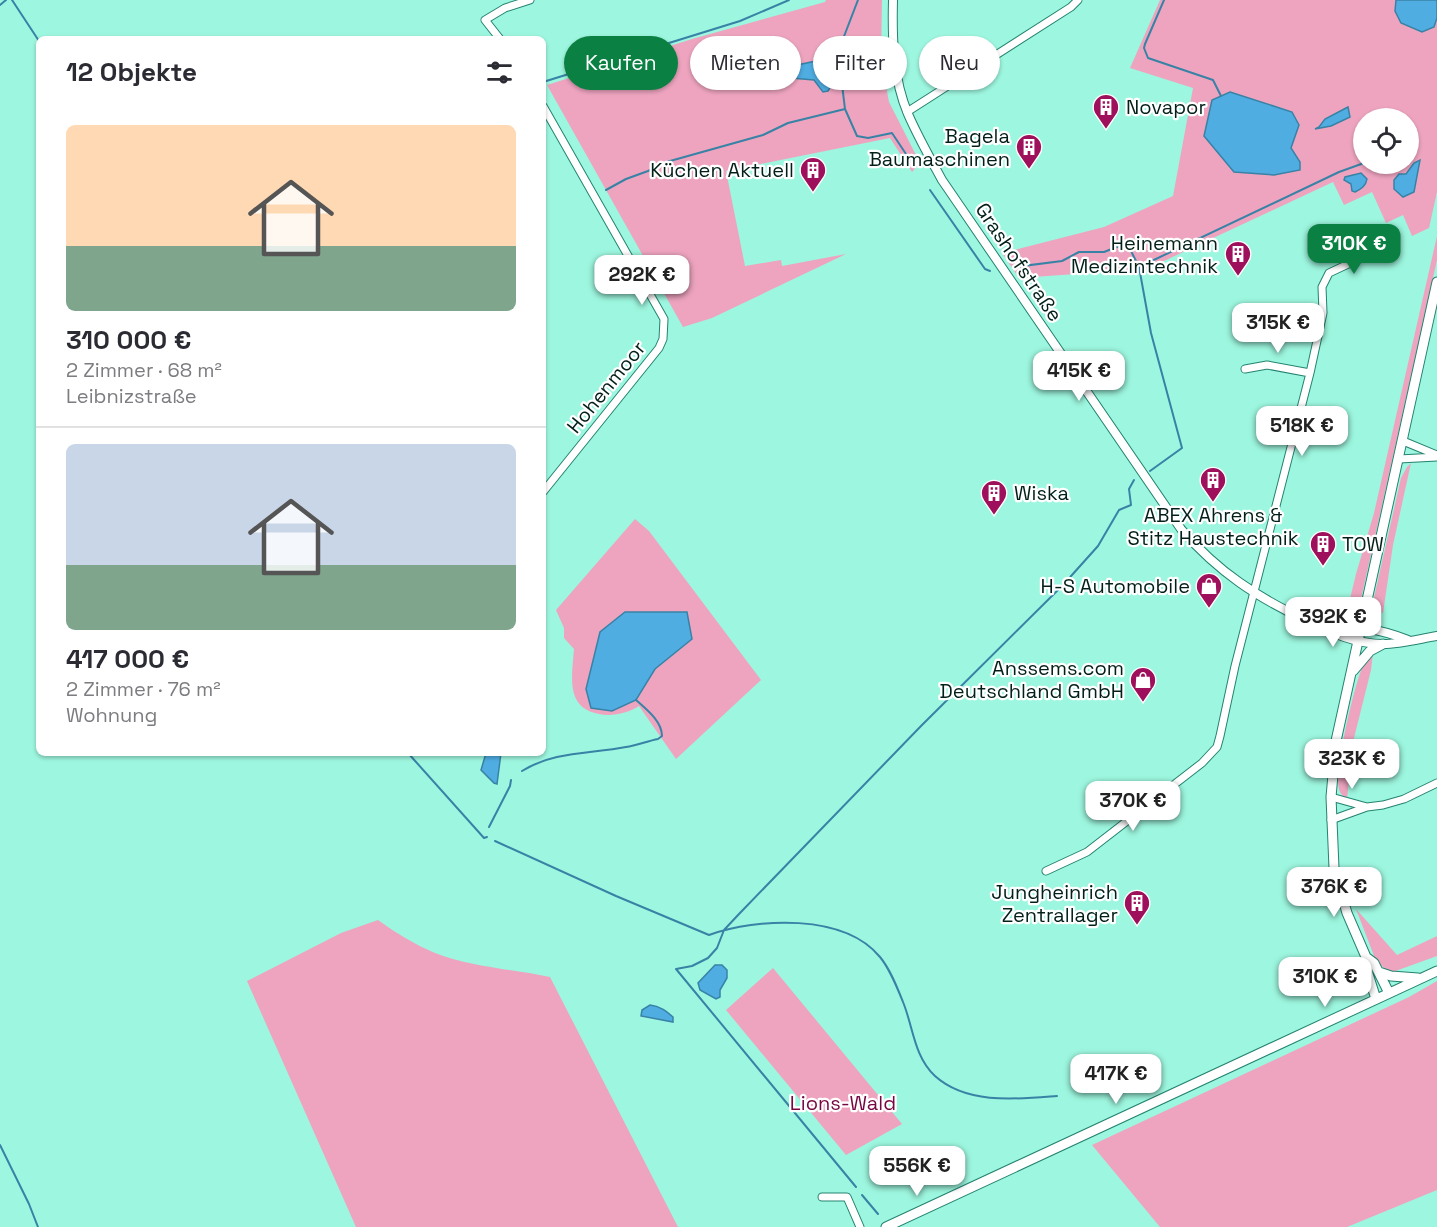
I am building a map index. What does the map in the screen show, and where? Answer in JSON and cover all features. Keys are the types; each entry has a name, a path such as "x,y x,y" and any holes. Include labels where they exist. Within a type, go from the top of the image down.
{"main road":[{"path":"1376,999 1368,974 1366,957 1347,913 1334,868 1331,797 1336,741 1437,282"},
{"path":"1352,673 1370,651 1383,644"},
{"path":"1366,957 1374,963 1389,993"},
{"path":"886,1227 1437,971"},
{"path":"1379,972 1391,976 1420,978"}],"street":[{"path":"498,36 485,20 505,8 530,0"},
{"name":"Grashofstraße","path":"893,0 897,79 907,112 942,180 1171,515 1199,550 1254,594 1339,637 1383,644 1437,636"},
{"path":"907,112 1071,7 1078,0"},
{"name":"Hohenmoor","path":"546,111 664,319 659,348 546,488"},
{"path":"1046,871 1088,852 1202,763 1217,747 1235,666 1310,373 1323,314 1322,287 1329,273 1393,243"},
{"path":"1245,369 1267,365 1310,373"},
{"path":"1402,441 1437,456"},
{"path":"1399,459 1437,456"},
{"name":"Grashofstraße","path":"1317,626 1342,625 1362,628 1408,640"},
{"path":"1331,820 1367,807 1404,799 1437,783"},
{"path":"1331,797 1367,807"},
{"path":"822,1197 847,1197 860,1227"}],"green space":[{"path":"826,0 882,0 881,36 813,36 813,90 887,90 889,102 920,163 912,172 890,138 726,171 745,266 781,260 782,266 846,254 712,318 683,327 547,85 564,80 564,90 678,90 678,43 690,40 690,90 801,90 801,36 703,36"},
{"path":"1160,0 1396,0 1395,11 1401,23 1421,32 1434,27 1437,18 1437,192 1429,228 1412,236 1403,215 1386,223 1372,192 1344,205 1333,182 1134,275 1132,270 1019,278 1002,253 1104,227 1173,196 1193,88 1130,68"},
{"path":"1437,236 1437,260 1359,608 1348,607 1374,513"},
{"path":"1411,463 1393,545 1383,613 1371,611 1401,478"},
{"path":"635,519 649,531 761,680 676,759 639,706 630,711 609,715 588,711 580,705 572,680 574,649 564,638 564,628 556,610","holes":["687,612 692,639 655,669 636,700 586,689 600,632 661,613"]},
{"path":"1373,653 1353,742 1347,799 1341,794 1338,779 1342,748 1362,668"},
{"path":"1356,909 1397,955 1437,936 1437,956 1390,973 1376,961"},
{"path":"378,920 412,942 449,958 550,977 678,1227 356,1227 247,981 341,933"},
{"name":"Lions-Wald","path":"773,968 902,1124 846,1155 726,1010"},
{"path":"1437,981 1437,1190 1347,1227 1160,1227 1092,1145 1409,997"}],"water":[{"path":"1396,0 1437,0 1437,18 1434,27 1422,32 1401,23 1395,11"},
{"path":"813,62 813,80 801,79 801,64"},
{"path":"1230,92 1292,112 1299,125 1291,148 1300,162 1300,170 1274,175 1234,172 1204,136 1212,100"},
{"path":"1348,107 1350,117 1331,126 1315,129 1325,119"},
{"path":"1362,174 1367,179 1366,184 1355,192 1352,191 1351,184 1344,180 1345,177"},
{"path":"1399,174 1417,174 1414,192 1403,197 1394,189 1394,180"},
{"path":"625,612 687,612 692,639 655,669 636,700 612,711 591,708 586,689 600,632"},
{"path":"485,756 501,756 497,784 481,770"},
{"path":"715,965 722,965 727,970 727,978 720,990 720,997 716,999 700,990 698,983"},
{"path":"650,1005 665,1011 673,1017 673,1022 641,1016 642,1010"}],"waterway":[{"path":"0,5 6,0"},
{"path":"12,0 36,36"},
{"path":"546,81 740,21 789,0"},
{"path":"858,0 838,52 845,109 857,136 868,138 892,133 914,166"},
{"path":"1164,0 1145,44 1144,48 1148,58 1213,80 1221,96"},
{"path":"606,190 670,161 763,135 788,123 845,109"},
{"path":"1015,267 1062,261 1079,252 1104,252 1127,243 1139,267 1353,167"},
{"path":"930,190 985,269 990,271"},
{"path":"1139,267 1151,333 1182,448 1150,471"},
{"path":"856,1187 676,969 692,966 708,958 717,948 724,930 739,914 921,726 1063,585 1098,546 1119,510 1131,505 1129,489 1134,480"},
{"path":"522,771 559,756 626,747 658,739 662,736 659,725 636,700"},
{"path":"411,756 484,838 487,837"},
{"path":"489,827 511,780"},
{"path":"495,841 709,935 729,929 775,923 823,926 845,933 864,943 880,957 887,967 903,1002 918,1051 935,1076 962,1092 977,1096 1010,1099 1057,1096"},
{"path":"0,1145 38,1227"},
{"path":"862,1195 878,1214"}],"place":[{"name":"Novapor","path":"1106,130"},
{"name":"Bagela Baumaschinen","path":"1029,170"},
{"name":"Küchen Aktuell","path":"813,193"},
{"name":"Heinemann Medizintechnik","path":"1238,277"},
{"name":"ABEX Ahrens & Stitz Haustechnik","path":"1213,503"},
{"name":"Wiska","path":"994,516"},
{"name":"TOW","path":"1323,567"},
{"name":"H-S Automobile","path":"1209,609"},
{"name":"Anssems.com Deutschland GmbH","path":"1143,703"},
{"name":"Jungheinrich Zentrallager","path":"1137,926"}]}
